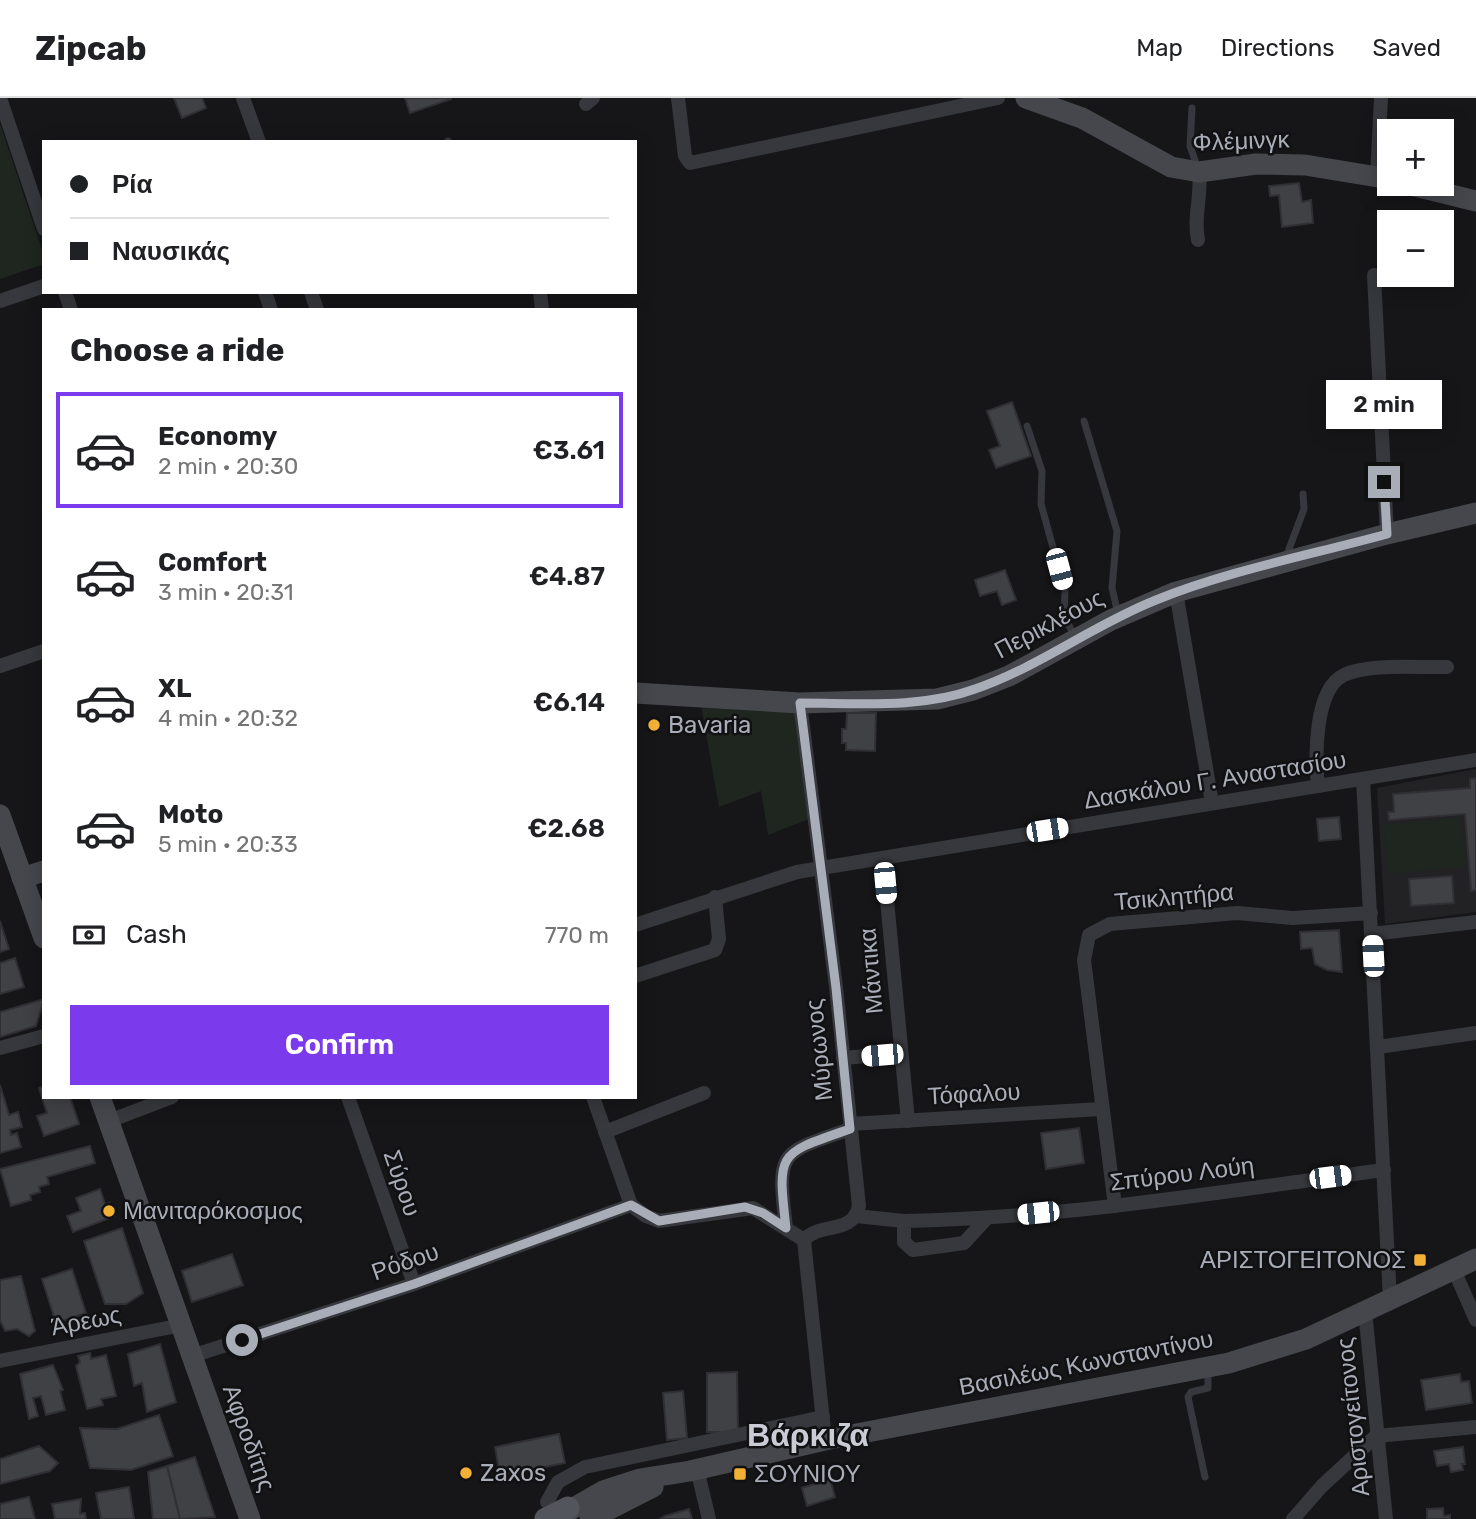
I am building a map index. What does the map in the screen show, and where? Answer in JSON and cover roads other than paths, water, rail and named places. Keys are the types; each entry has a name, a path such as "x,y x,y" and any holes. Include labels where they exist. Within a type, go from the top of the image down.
{"street":[{"path":"0,98 42,223"},
{"path":"243,98 257,140"},
{"path":"678,98 685,156 690,163 998,98"},
{"name":"Φλέμινγκ","path":"1026,98 1082,118 1171,167 1199,173 1256,164 1305,165 1377,177"},
{"path":"1381,98 1382,119"},
{"path":"1198,240 1195,223 1202,198 1199,173"},
{"path":"1454,196 1476,201"},
{"path":"1374,275 1387,534"},
{"path":"0,301 42,287"},
{"name":"Περικλέους","path":"637,693 800,703 937,699 973,690 1009,676 1118,617 1176,592 1387,534 1476,513"},
{"path":"1176,592 1212,803"},
{"path":"0,666 42,652"},
{"path":"1318,786 1317,741 1321,709 1335,680 1351,672 1447,667"},
{"name":"Μύρωνος","path":"800,703 843,1058 859,1206 856,1216"},
{"name":"Δασκάλου Γ. Αναστασίου","path":"637,924 772,878 1476,760"},
{"path":"1363,779 1390,1300"},
{"path":"0,815 42,933"},
{"name":"Μάντικα","path":"883,858 908,1121"},
{"path":"22,878 42,872"},
{"path":"637,975 715,950 719,939 715,897"},
{"name":"Τσικλητήρα","path":"1115,1206 1084,960 1086,942 1094,930 1110,924 1237,913 1293,918 1371,913"},
{"path":"1372,934 1476,922"},
{"path":"1378,1046 1476,1032"},
{"path":"0,1048 42,1037"},
{"path":"843,1058 901,1054"},
{"path":"605,1132 704,1093"},
{"name":"Αφροδίτης","path":"101,1099 250,1519"},
{"path":"109,1121 167,1099"},
{"name":"Σύρου","path":"349,1099 414,1284"},
{"path":"594,1099 631,1205 659,1221 745,1207 763,1213 804,1240"},
{"name":"Τόφαλου","path":"786,1228 780,1179 788,1156 800,1146 850,1127 1101,1109"},
{"name":"Σπύρου Λούη","path":"856,1216 904,1221 986,1219 1115,1206 1384,1170"},
{"name":"Ρόδου","path":"192,1356 414,1284 631,1205"},
{"path":"825,1440 804,1240 811,1232 848,1225 856,1216"},
{"path":"904,1221 904,1242 913,1250 964,1243 986,1219"},
{"name":"Βασιλέως Κωνσταντίνου","path":"554,1512 640,1479 694,1470 825,1440 1208,1367 1306,1339 1476,1259"},
{"path":"1454,1270 1476,1320"},
{"name":"Αριστογείτονος","path":"1365,1311 1386,1519"},
{"name":"Άρεως","path":"0,1361 182,1325"},
{"path":"554,1512 558,1482 585,1467 823,1417"},
{"path":"1293,1519 1322,1486 1376,1436 1476,1427"},
{"path":"694,1470 709,1519"},
{"name":"Βασιλέως Κωνσταντίνου","path":"590,1519 618,1511 694,1470"}],"lane":[{"path":"1192,108 1190,146 1199,173"},
{"path":"1084,421 1117,531 1112,588 1118,617"},
{"path":"1027,426 1042,471 1041,503 1065,591 1064,615 1076,639"},
{"path":"1284,562 1304,509 1303,494"},
{"path":"1205,1477 1188,1397 1191,1392 1208,1388 1208,1367"}],"place":[{"name":"Bavaria","path":"654,725"},
{"name":"Μανιταρόκοσμος","path":"109,1211"},
{"name":"ΑΡΙΣΤΟΓΕΙΤΟΝΟΣ","path":"1420,1260"},
{"name":"Zaxos","path":"466,1473"},
{"name":"ΣΟΥΝΙΟΥ","path":"740,1474"}],"district":[{"name":"Βάρκιζα","path":"808,1435"}]}
